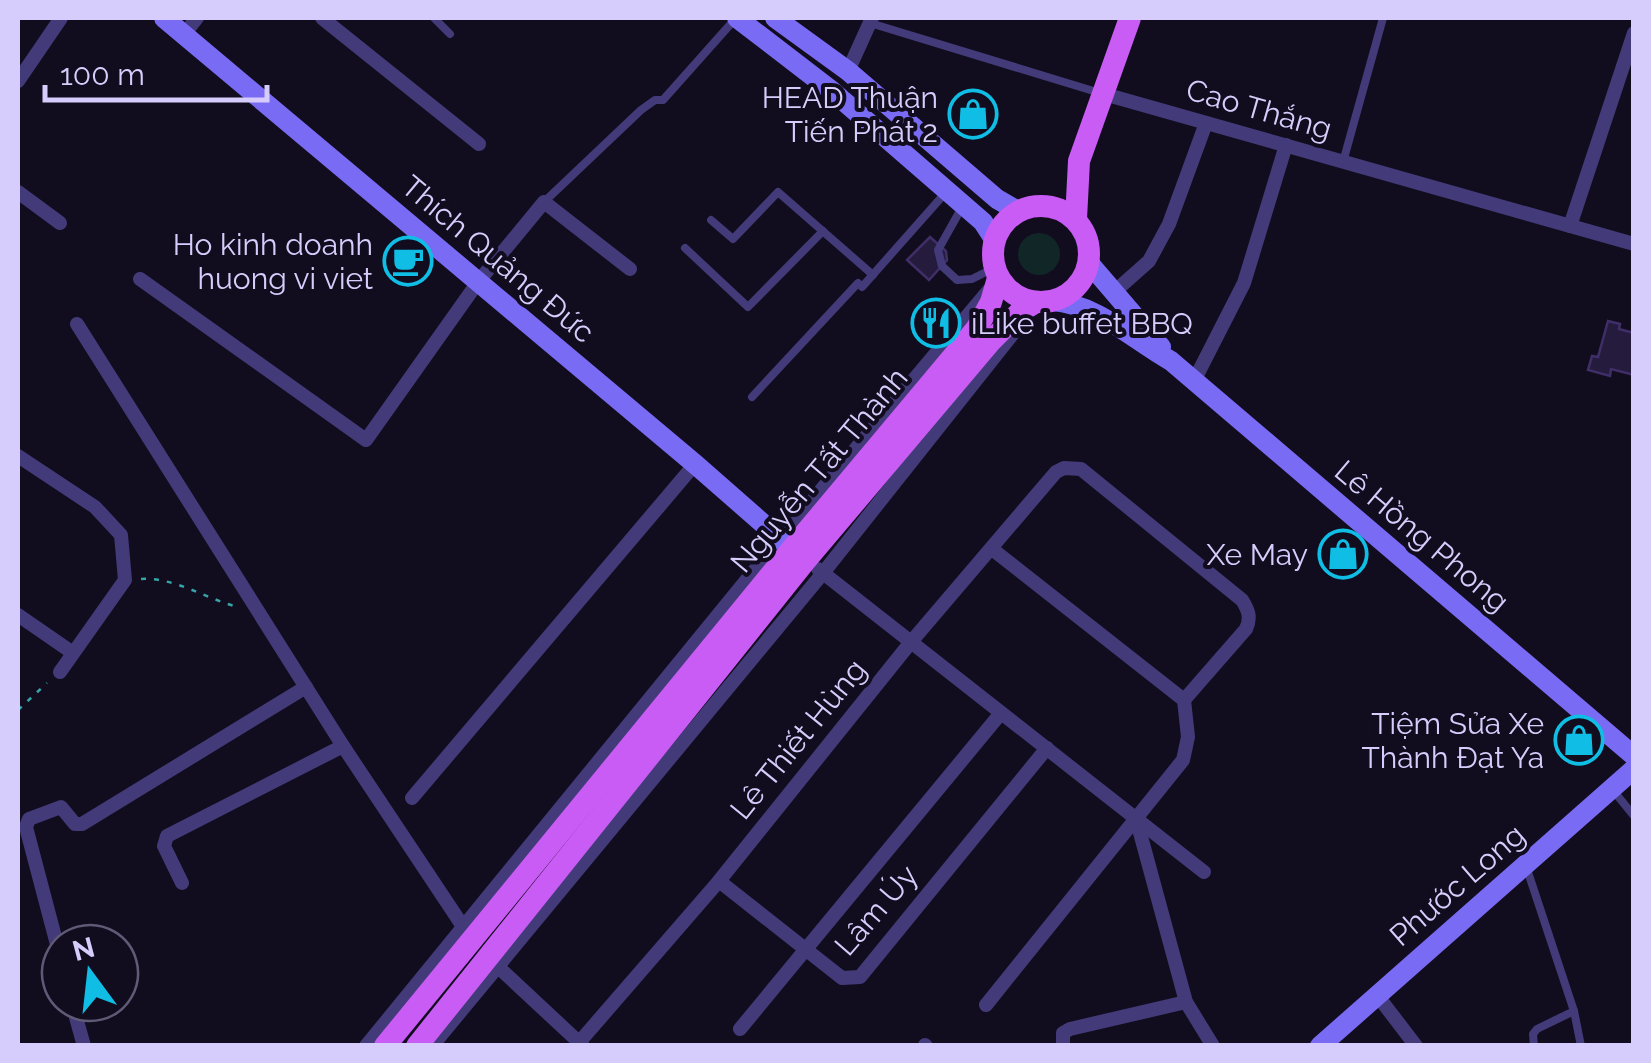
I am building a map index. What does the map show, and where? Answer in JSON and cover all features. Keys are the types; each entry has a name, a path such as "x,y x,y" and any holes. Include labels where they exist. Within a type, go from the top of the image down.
{"main road":[{"name":"Thích Quảng Đức","path":"164,18 191,25 478,282 800,555"},
{"path":"736,18 832,91 983,222 994,240 996,273 1008,290 1044,302 1076,288 1089,263 1088,239 1076,219 1056,207 1045,205 1018,211 1008,218 994,240"},
{"path":"774,18 848,71 997,199 1018,211"},
{"path":"1045,205 1079,161 1130,18"},
{"path":"832,91 848,71"},
{"path":"1076,219 1079,161"},
{"name":"Lê Hồng Phong","path":"1089,263 1171,361"},
{"name":"Nguyễn Tất Thành","path":"386,1046 480,948 800,555 977,328 991,302 996,273"},
{"name":"Lê Hồng Phong","path":"1044,302 1079,305 1097,313 1171,361 1634,756"},
{"name":"Nguyễn Tất Thành","path":"800,555 991,341 1022,311 1044,302"},
{"name":"Phước Long","path":"1320,1046 1634,769"},
{"name":"Nguyễn Tất Thành","path":"417,1046 480,948"}],"street":[{"path":"18,82 62,18"},
{"path":"322,18 478,144"},
{"path":"848,71 871,20"},
{"path":"1570,226 1634,33"},
{"name":"Cao Thắng","path":"1104,94 1634,244"},
{"path":"1113,294 1149,261 1169,224 1206,123"},
{"path":"1194,381 1244,283 1286,146"},
{"path":"18,192 60,223"},
{"path":"140,279 366,440 478,282 544,202 630,269"},
{"path":"77,324 343,746 480,948 580,1044"},
{"path":"18,456 95,508 121,535 125,580 60,672"},
{"path":"412,798 695,464"},
{"name":"Lê Thiết Hùng","path":"580,1044 1056,472 1064,468 1081,469 1242,600 1248,610 1246,630 1184,700"},
{"path":"986,1005 1183,760 1188,737 1184,700 992,549"},
{"path":"800,555 1204,872"},
{"name":"Nguyễn Tất Thành","path":"366,1046 480,948 800,555"},
{"path":"18,616 72,654"},
{"path":"51,923 26,827 29,819 62,807 75,824 82,824 306,687"},
{"path":"740,1029 1001,713"},
{"path":"182,883 164,846 167,836 343,746"},
{"name":"Lâm Úy","path":"719,881 842,978 860,977 1046,748"},
{"path":"1136,818 1186,1002 1214,1046"},
{"name":"Nguyễn Tất Thành","path":"432,1046 480,948"},
{"path":"1378,995 1416,1046"},
{"path":"1063,1046 1063,1033 1070,1029 1186,1002"}],"lane":[{"path":"434,18 450,34"},
{"path":"544,202 641,110 655,100 663,100 736,18"},
{"path":"1344,162 1383,18"},
{"name":"Cao Thắng","path":"871,20 1104,94"},
{"path":"710,220 733,238 778,192 873,275"},
{"path":"955,198 938,250 942,266 957,280 996,273"},
{"path":"752,397 858,283 862,287 955,198"},
{"path":"685,248 748,306 823,232"},
{"path":"1612,789 1634,816"},
{"path":"1526,866 1574,1011 1581,1046"},
{"path":"1534,1046 1533,1034 1537,1029 1574,1011"}],"path":[{"path":"125,580 154,578 258,612"},
{"path":"18,710 60,672"}],"green space":[{"path":"1039,233 1054,239 1060,254 1054,269 1039,275 1024,269 1018,254 1024,239"}],"building":[{"path":"930,237 946,251 947,260 929,280 907,260"},
{"path":"1608,321 1634,333 1634,375 1611,369 1610,376 1588,370 1592,356 1598,357"}],"place":[{"name":"HEAD Thuận Tiến Phát 2","path":"973,114"},
{"name":"Ho kinh doanh huong vi viet","path":"408,261"},
{"name":"iLike buffet BBQ","path":"936,323"},
{"name":"Xe May","path":"1343,554"},
{"name":"Tiệm Sửa Xe Thành Đạt Ya","path":"1579,740"}]}
